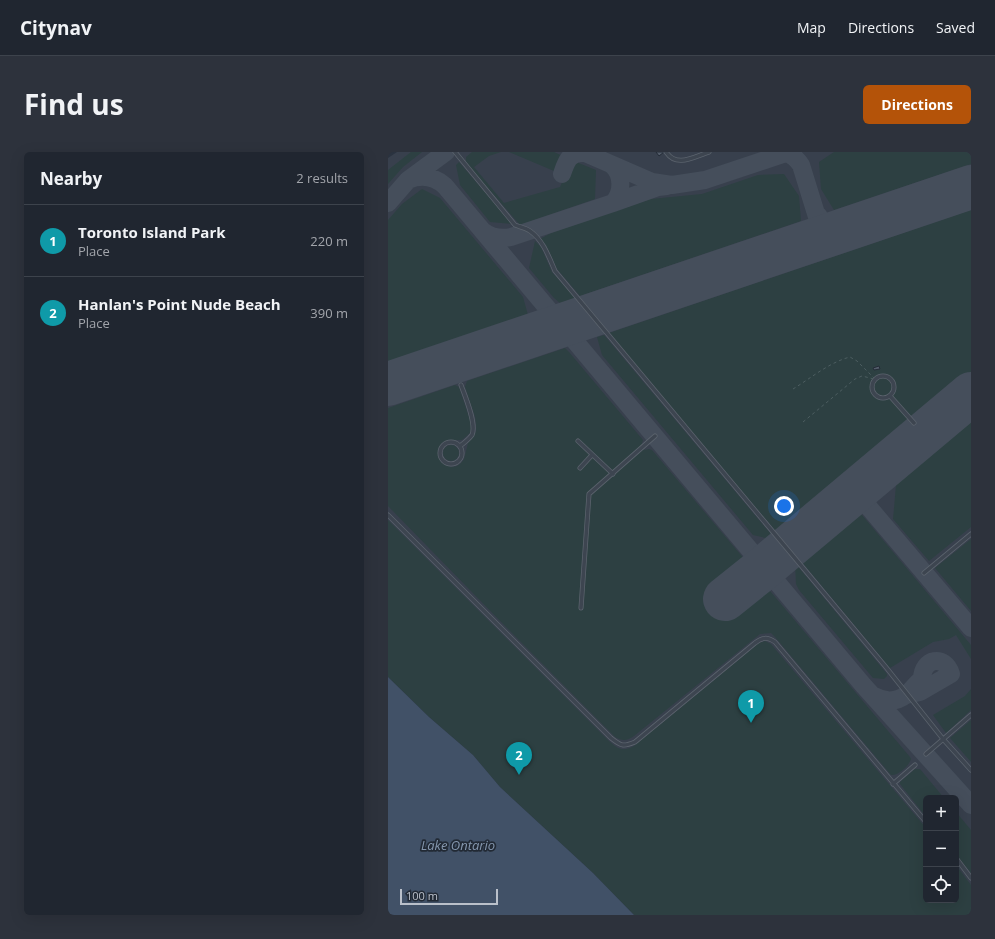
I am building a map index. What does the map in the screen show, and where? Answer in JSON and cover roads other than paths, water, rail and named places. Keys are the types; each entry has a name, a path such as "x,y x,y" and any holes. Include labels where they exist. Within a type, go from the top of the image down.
{"lane":[{"path":"455,152 515,225 530,231 538,240 555,270 943,739 971,770"},
{"path":"666,152 670,158 678,161 709,152"},
{"path":"882,376 892,380 894,383 894,390 890,396 882,399 875,396 871,386 875,379 882,376"},
{"path":"460,446 472,435 473,428 473,420 461,385"},
{"path":"890,396 914,423"},
{"path":"581,608 589,494 655,436"},
{"path":"578,441 613,474"},
{"path":"453,442 460,446 462,449 462,456 458,462 448,464 442,460 440,453 446,443 453,442"},
{"path":"580,468 592,455"},
{"path":"388,515 611,738 619,744 626,746 635,742 755,643 762,638 768,638 776,642 923,819"},
{"path":"924,573 971,534"},
{"path":"926,754 971,715"},
{"path":"893,784 915,765"},
{"path":"959,862 971,878"}],"water":[{"name":"Lake Ontario","path":"388,677 429,717 473,755 500,787 593,873 634,915 388,915"}],"place":[{"name":"Toronto Island Park","path":"751,723"},
{"name":"Hanlan's Point Nude Beach","path":"519,775"}]}
